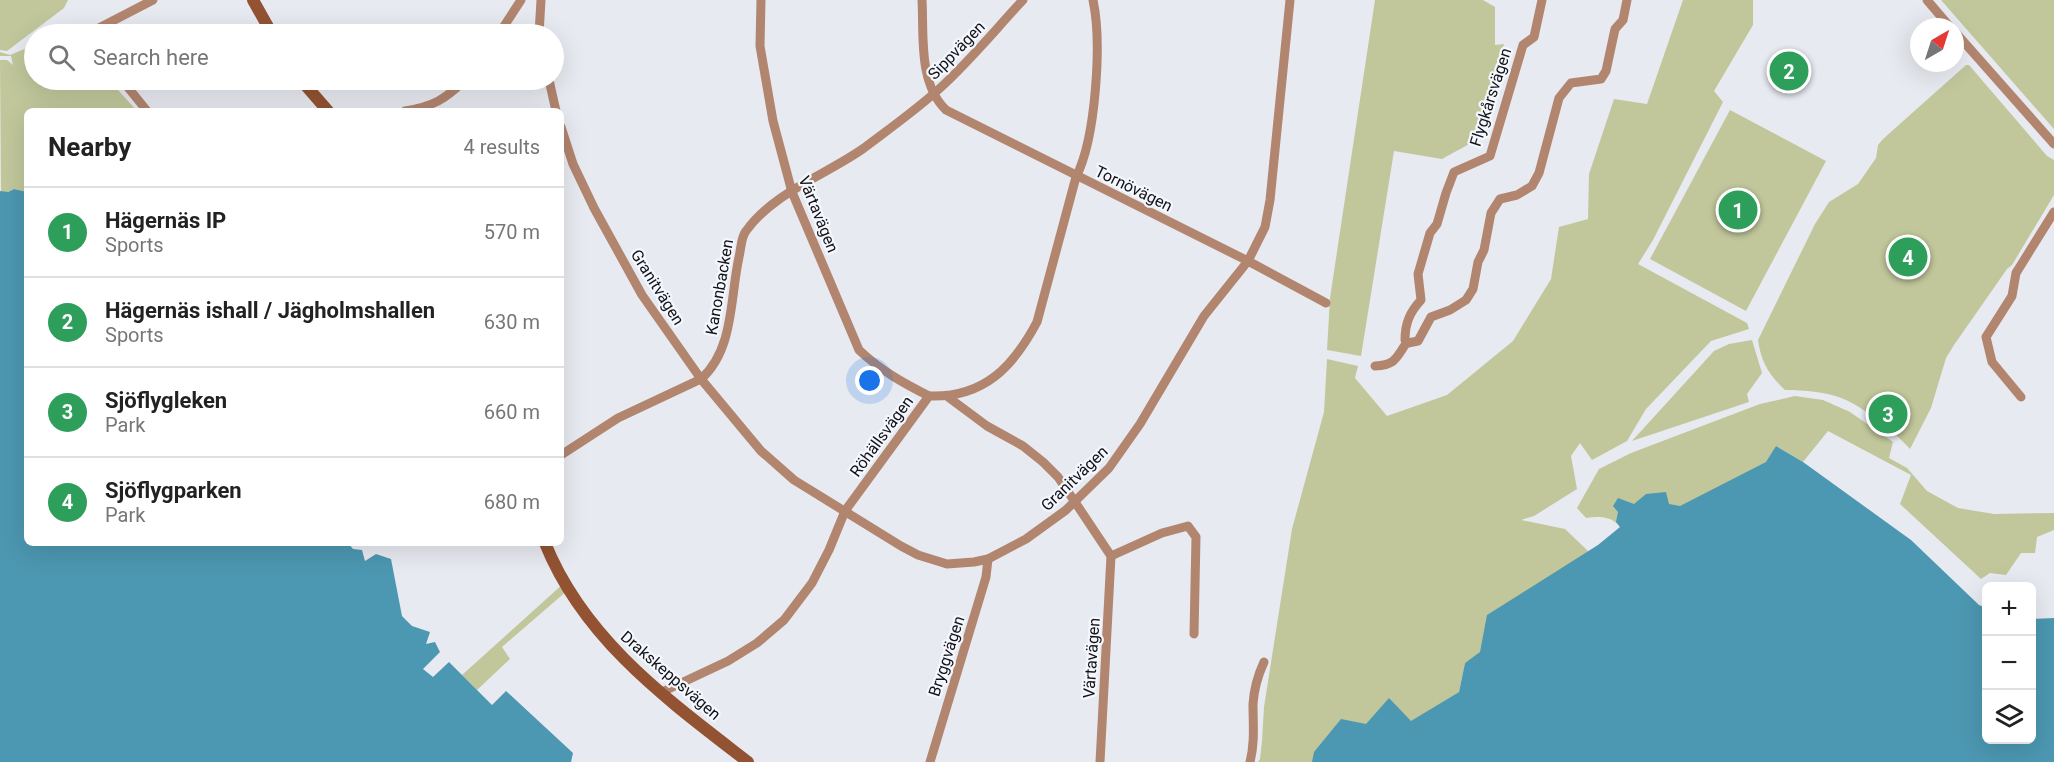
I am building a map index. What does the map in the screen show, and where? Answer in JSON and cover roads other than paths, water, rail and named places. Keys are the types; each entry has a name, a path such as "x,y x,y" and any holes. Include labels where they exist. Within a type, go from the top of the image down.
{"street":[{"path":"107,24 153,0"},
{"path":"253,0 266,24"},
{"path":"505,24 521,0"},
{"path":"540,24 541,0"},
{"name":"Värtavägen","path":"761,0 760,46 773,121 792,192 859,350 902,383 929,396"},
{"path":"922,0 926,74 934,94"},
{"name":"Sippvägen","path":"934,94 1023,0"},
{"name":"Röhällsvägen","path":"662,692 736,656 758,643 784,621 812,583 845,511 929,396 948,397 982,385 1000,374 1026,341 1037,321 1076,177 1083,164 1092,120 1096,39 1093,0"},
{"name":"Granitvägen","path":"564,136 573,164 594,208 642,295 701,379 761,451 794,480 901,546 934,561 961,564 988,559 1026,539 1075,501 1109,468 1125,448 1204,316 1248,261 1265,227 1270,200 1290,0"},
{"name":"Flygkårsvägen","path":"1407,342 1405,340 1407,321 1411,310 1421,300 1418,274 1430,233 1437,224 1454,172 1490,156 1523,45 1534,37 1542,0"},
{"path":"1375,366 1388,365 1399,357 1407,342 1418,341 1431,317 1450,310 1466,300 1473,289 1491,213 1500,199 1517,195 1532,186 1539,173 1559,98 1571,83 1601,79 1606,71 1615,29 1623,20 1627,0"},
{"path":"1927,0 1942,18"},
{"path":"1964,42 2054,144"},
{"path":"130,90 145,108"},
{"path":"310,90 325,108"},
{"path":"419,108 429,106 454,90"},
{"path":"551,90 555,108"},
{"name":"Kanonbacken","path":"564,453 618,418 701,379 712,369 726,339 733,283 744,233 762,213 862,149 934,94"},
{"name":"Tornövägen","path":"934,94 938,103 945,110 1248,261 1326,303"},
{"path":"2021,397 1992,362 1986,337 2012,296 2016,273 2054,212"},
{"path":"948,397 987,426 1023,446 1043,462 1075,501 1111,556 1162,533 1188,526 1196,537 1194,634"},
{"name":"Drakskeppsvägen","path":"546,546 565,585 584,615 624,659 687,715 748,762"},
{"name":"Värtavägen","path":"1100,762 1111,556"},
{"name":"Bryggvägen","path":"930,762 983,588 988,559"},
{"path":"1250,762 1254,736 1253,702 1257,680 1264,662"}],"water":[{"path":"14,189 24,191 24,546 350,546 353,549 362,550 365,561 376,554 391,559 402,616 412,626 430,632 426,644 435,642 440,652 423,669 433,677 449,662 492,705 506,691 573,753 571,762 0,762 0,191 8,192"},
{"path":"1776,446 1803,462 1911,540 1982,606 1982,744 2036,744 2036,619 2054,618 2054,762 1312,762 1314,752 1341,719 1366,724 1389,698 1411,721 1459,692 1465,663 1480,652 1487,615 1598,545 1620,527 1616,522 1618,512 1613,506 1618,498 1634,504 1646,494 1666,492 1669,504 1680,506 1766,462"}],"place":[{"name":"Hägernäs ishall / Jägholmshallen","path":"1789,71"},
{"name":"Hägernäs IP","path":"1738,210"},
{"name":"Sjöflygparken","path":"1908,257"},
{"name":"Sjöflygleken","path":"1888,414"}]}
